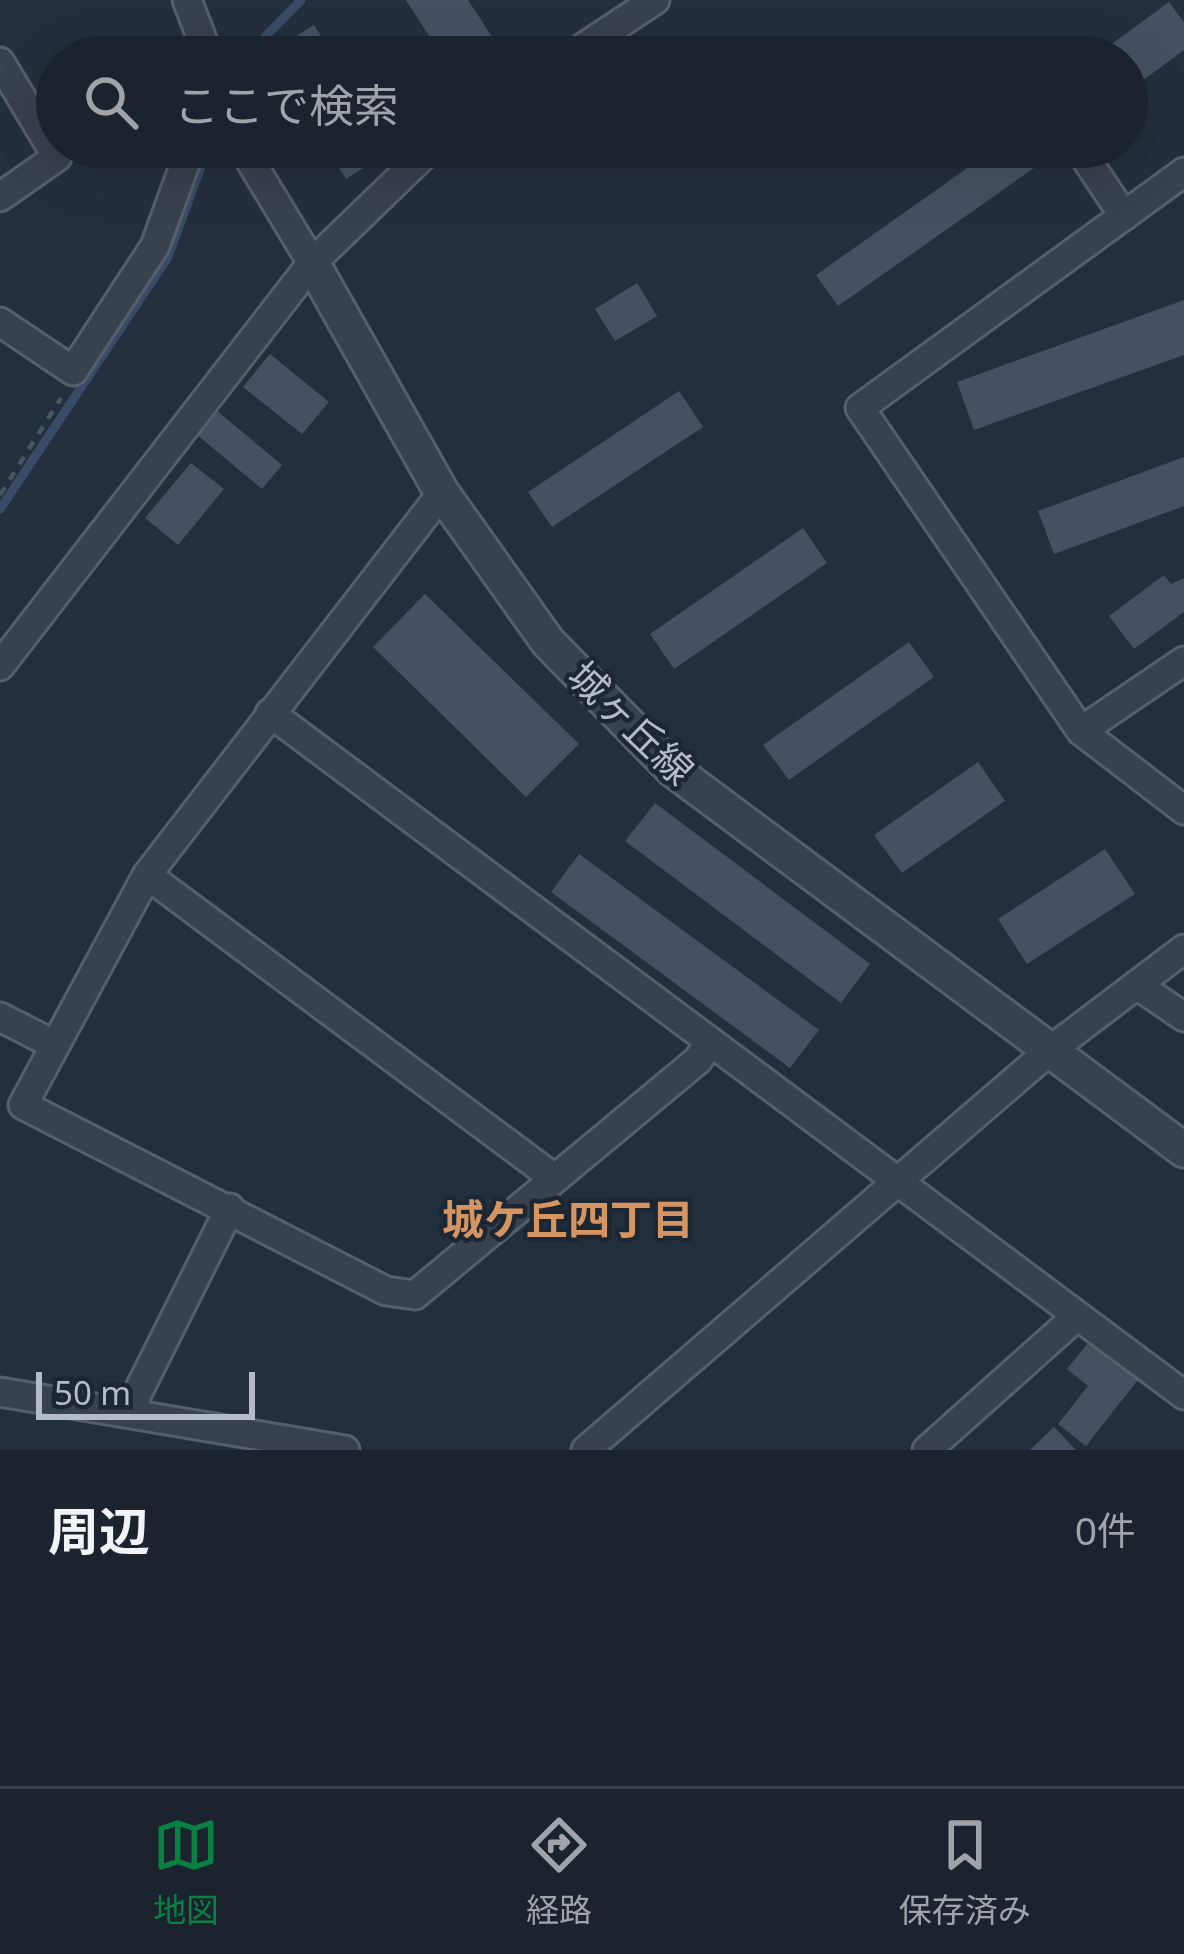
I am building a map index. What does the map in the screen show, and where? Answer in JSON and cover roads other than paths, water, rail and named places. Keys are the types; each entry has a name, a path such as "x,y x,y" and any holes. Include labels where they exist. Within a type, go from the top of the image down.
{"street":[{"path":"187,0 201,36"},
{"path":"601,36 656,0"},
{"path":"0,62 36,122"},
{"path":"0,196 41,168"},
{"path":"0,322 74,371 155,246 183,168"},
{"name":"城ヶ丘線","path":"255,168 442,493 548,642 673,770 1184,1150"},
{"path":"0,666 312,263 410,168"},
{"path":"1092,168 1124,217"},
{"path":"1184,172 860,408 1081,731 1184,810"},
{"path":"442,493 147,874 56,1046 12,1106 230,1208 386,1292 415,1295 432,1286 698,1060 710,1042"},
{"path":"1081,731 1184,661"},
{"path":"270,713 895,1184 1184,1395"},
{"path":"147,874 554,1178"},
{"path":"586,1450 1048,1052 1184,949"},
{"path":"1137,985 1184,1017"},
{"path":"0,1017 56,1046"},
{"path":"133,1413 136,1396 230,1208"},
{"path":"927,1450 1076,1317"},
{"path":"0,1392 345,1450"}],"waterway":[{"path":"266,36 301,0"},
{"path":"0,509 168,257 200,168"}],"district":[{"name":"城ケ丘四丁目","path":"568,1220"}]}
